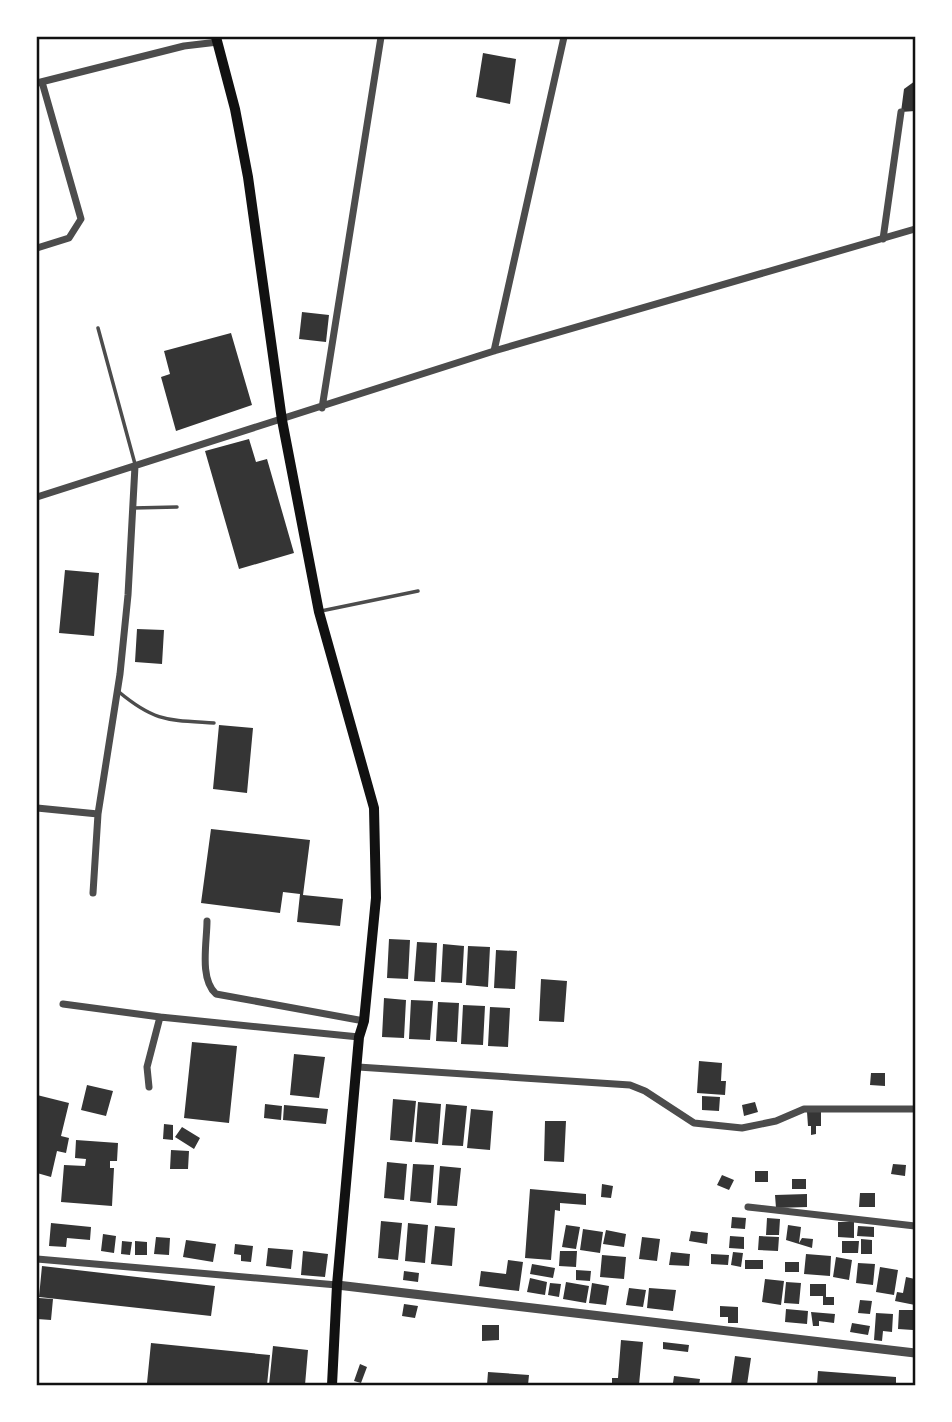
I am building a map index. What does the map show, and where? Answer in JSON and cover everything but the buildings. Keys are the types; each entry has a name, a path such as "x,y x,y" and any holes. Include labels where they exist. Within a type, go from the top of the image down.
{"main road":[{"path":"217,39 235,109 248,177 282,420 319,612 374,808 376,898 359,1038 337,1285 332,1385"}],"street":[{"path":"322,408 381,37"},
{"path":"494,351 564,37"},
{"path":"37,247 69,238 81,219 39,82 217,39"},
{"path":"883,239 901,112"},
{"path":"37,497 494,351 915,229"},
{"path":"93,893 98,814 118,690 135,466"},
{"path":"37,808 98,814"},
{"path":"207,921 206,973 211,990 216,994 363,1021"},
{"path":"63,1004 359,1038"},
{"path":"149,1087 147,1067 160,1017"},
{"path":"358,1067 630,1085 694,1123 742,1128 776,1121 804,1109 915,1109"},
{"path":"748,1207 915,1226"},
{"path":"37,1259 337,1285 915,1353"}],"lane":[{"path":"98,328 135,466"},
{"path":"133,508 177,507"},
{"path":"319,612 418,591"},
{"path":"118,690 144,712 164,719 214,723"}]}
